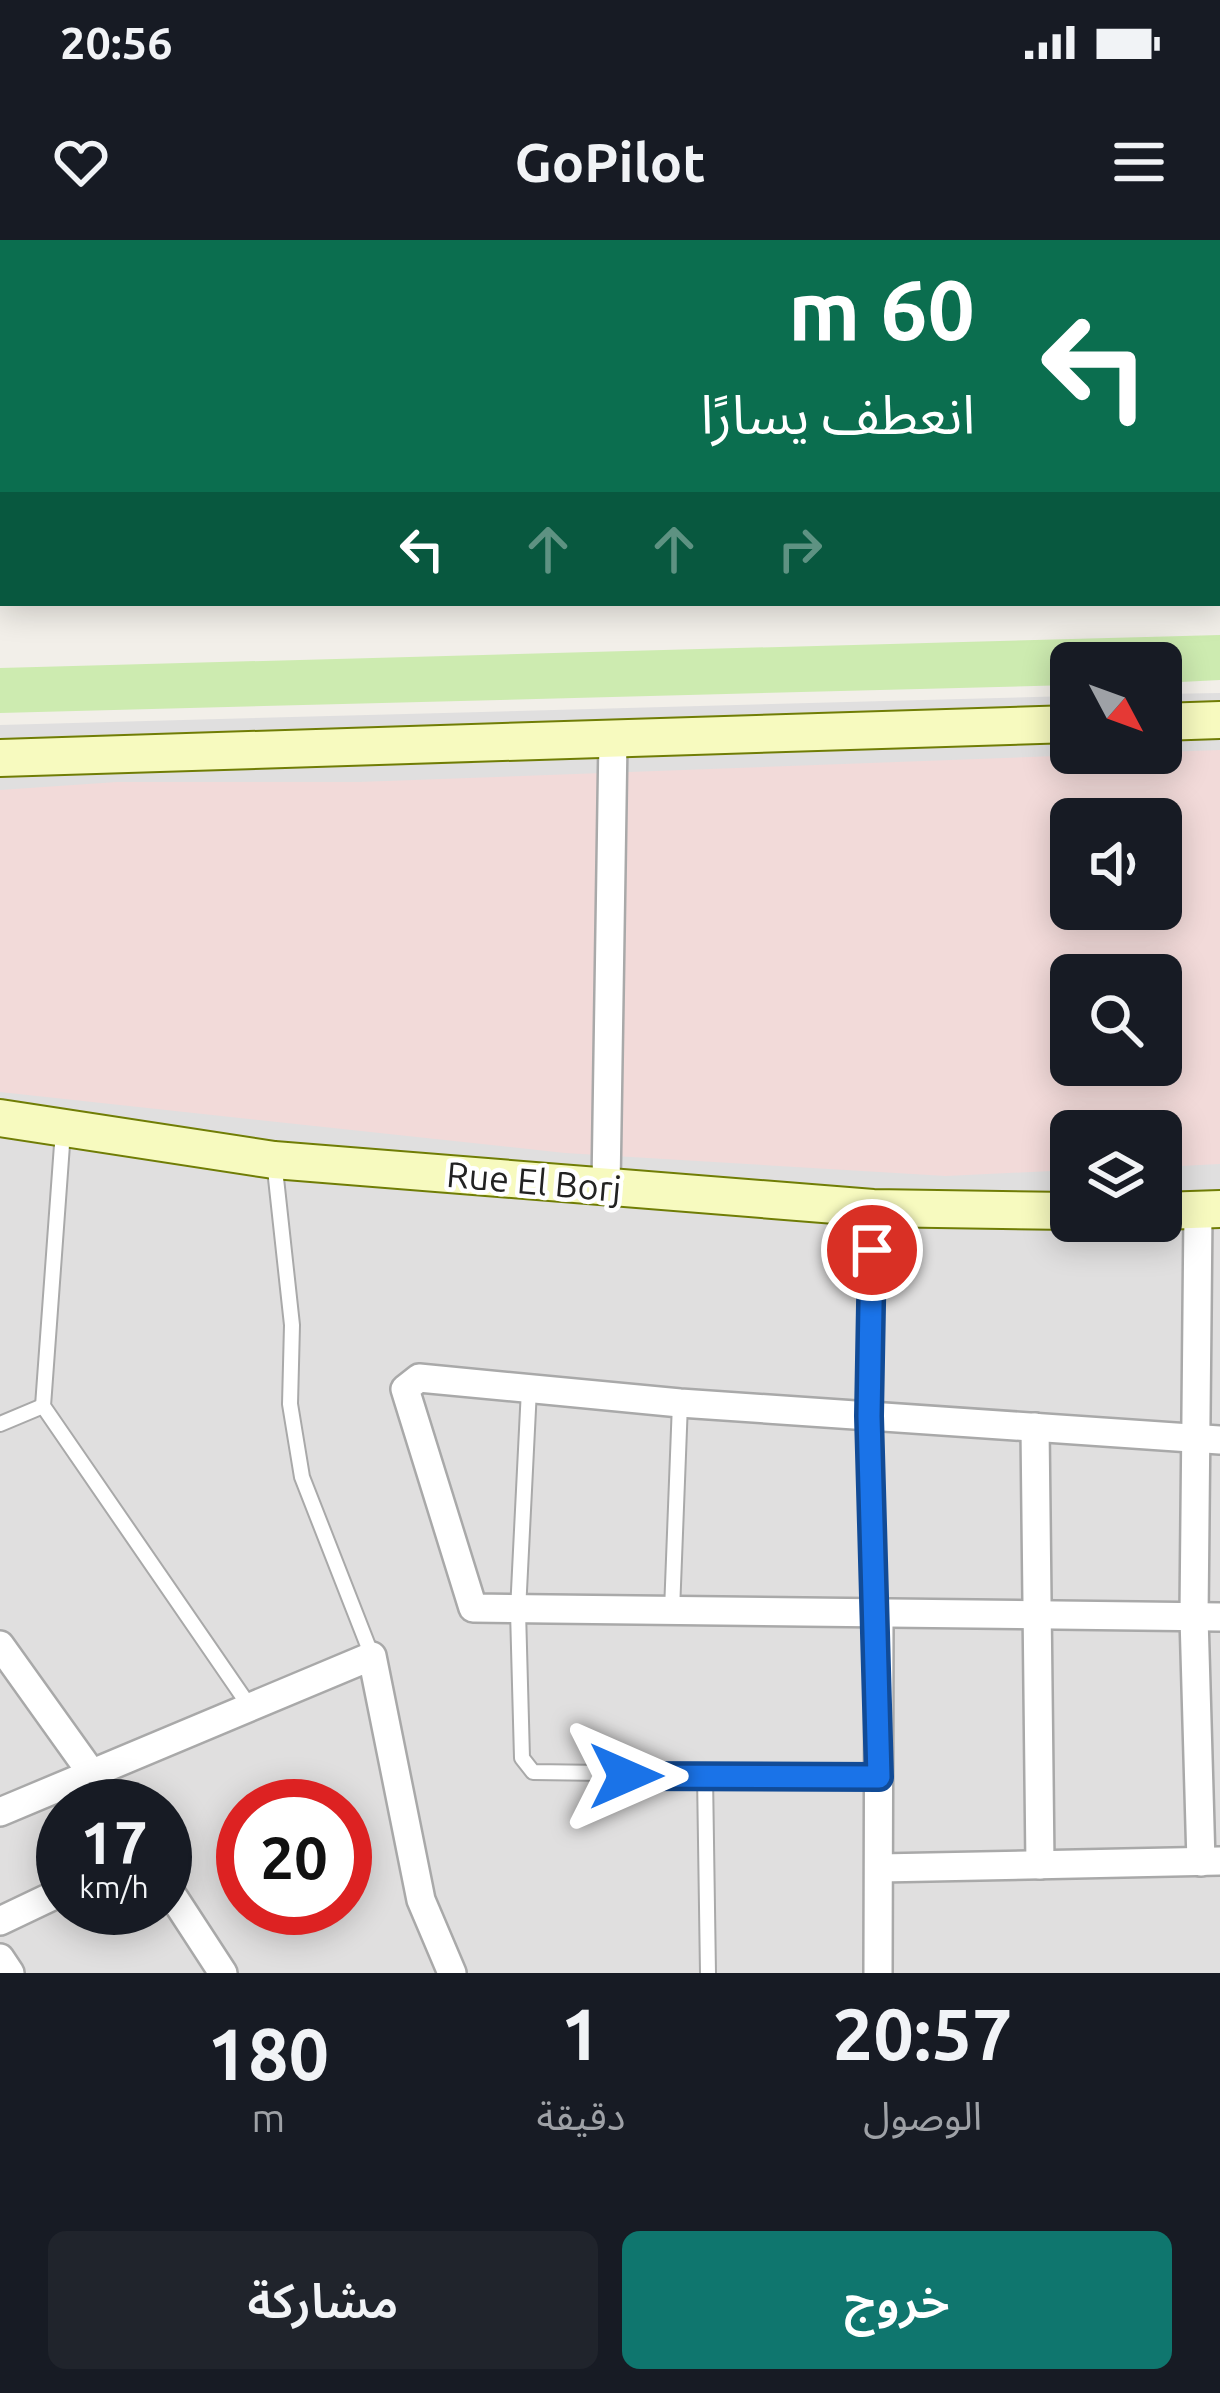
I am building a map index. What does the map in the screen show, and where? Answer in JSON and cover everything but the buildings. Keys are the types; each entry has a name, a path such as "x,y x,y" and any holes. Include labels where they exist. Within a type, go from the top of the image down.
{"main road":[{"path":"1182,721 1220,720"},
{"path":"0,758 1050,725"},
{"name":"Rue El Borj","path":"0,1118 63,1132 274,1160 873,1208 1050,1211"}],"street":[{"path":"606,1187 613,739"},
{"path":"880,1868 1211,1862 1209,1210"},
{"path":"1207,1617 484,1611 467,1604 448,1522 405,1389 419,1378 680,1403 1209,1440"},
{"path":"1035,1427 1041,1615 1040,1865"},
{"path":"878,1973 879,1612"},
{"path":"0,1645 98,1779"},
{"path":"0,1812 372,1655 421,1900 452,1973"},
{"path":"0,1921 36,1904"},
{"path":"192,1925 223,1973"},
{"path":"0,1958 10,1973"}],"lane":[{"path":"63,1132 43,1406 250,1707"},
{"path":"274,1160 292,1325 290,1404 302,1477 372,1655"},
{"path":"873,1208 869,1416 879,1612"},
{"path":"530,1388 518,1611 522,1758 533,1772 879,1777"},
{"path":"672,1611 680,1403"},
{"path":"0,1424 43,1406"},
{"path":"705,1776 708,1973"}],"shaded area":[{"path":"1220,693 1220,1973 0,1973 0,725 1050,697 1050,774 1182,774 1182,694"},
{"path":"1220,750 1220,1164 1182,1166 1182,1110 1050,1110 1050,1171 946,1176 565,1153 0,1092 0,790 117,782 359,782 1050,756 1050,774 1182,774 1182,751"}],"green space":[{"path":"1220,635 1220,680 1182,682 1182,642 1050,642 1050,686 0,713 0,668"}],"route":[{"path":"626,1776 879,1777 879,1612 869,1416 872,1250"}]}
